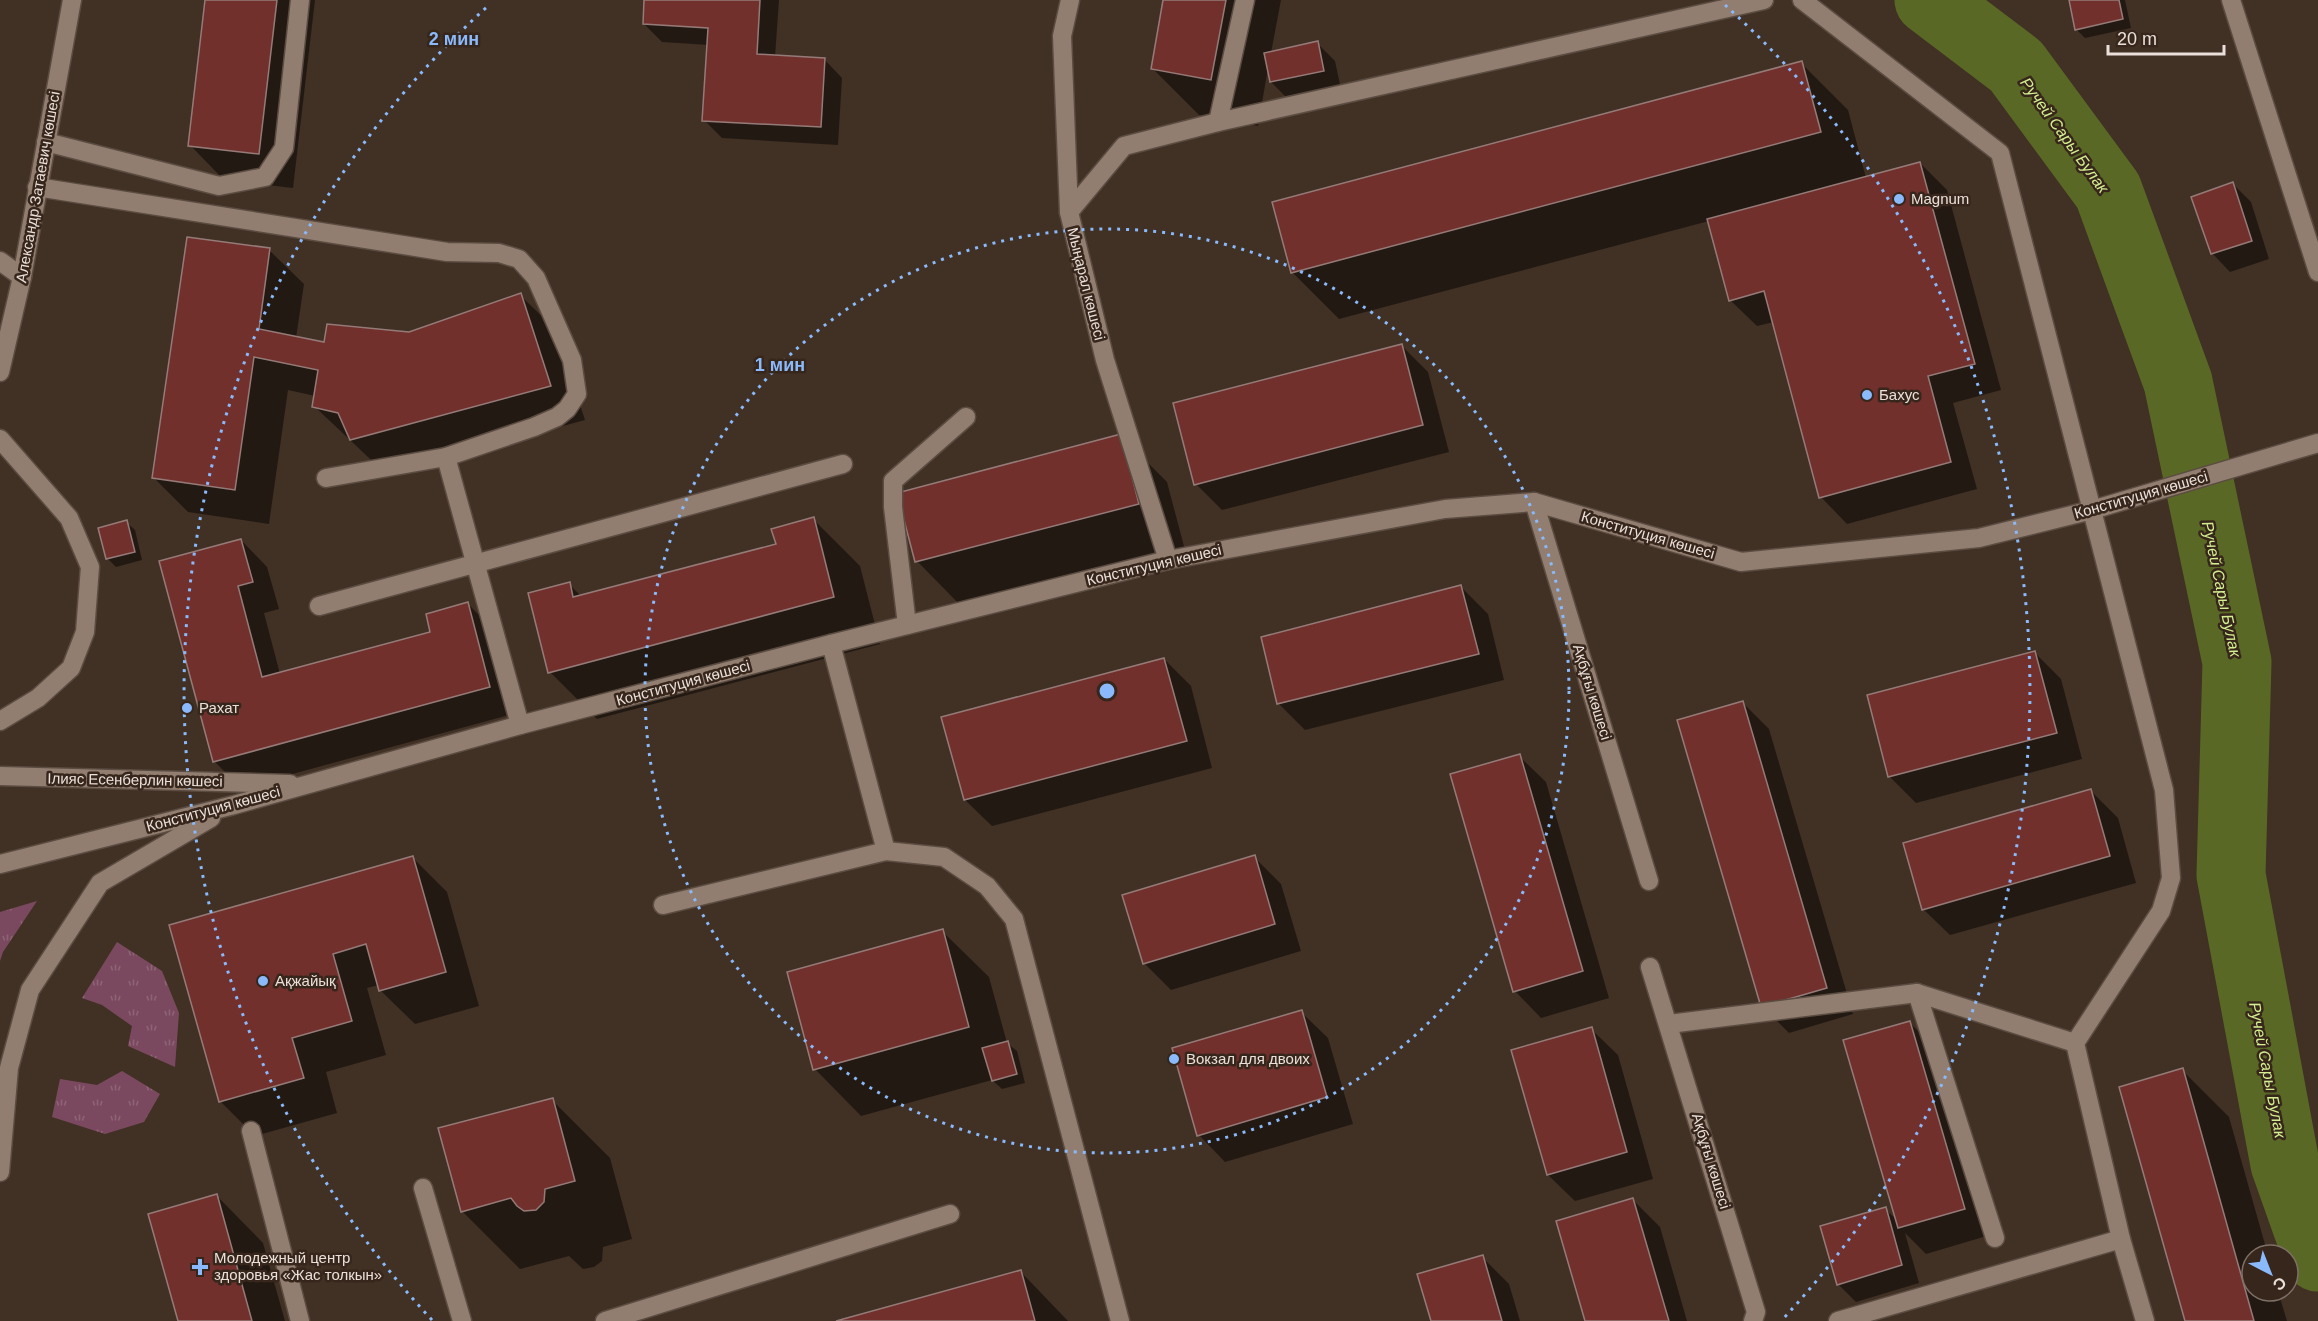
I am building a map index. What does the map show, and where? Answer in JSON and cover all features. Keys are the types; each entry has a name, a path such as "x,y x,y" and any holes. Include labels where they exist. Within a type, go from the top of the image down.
{"main road":[{"name":"Александр Затаевич көшесі","path":"0,372 22,277 72,0"},
{"path":"46,142 219,186 265,177 284,148 300,0"},
{"name":"Мыңарал көшесі","path":"1070,0 1062,36 1069,212 1105,360 1168,560"},
{"path":"1218,122 1245,0"},
{"path":"1069,212 1124,146 1218,122 1764,0"},
{"path":"1802,0 2000,153 2164,790 2171,878 2161,911 2075,1043 2121,1239 2145,1321"},
{"path":"2231,0 2318,272"},
{"path":"37,187 447,252 499,253 519,259 536,278 572,360 577,394 567,409 557,417 534,427 446,457 326,478"},
{"path":"0,261 22,277"},
{"path":"907,625 893,507 893,481 966,417"},
{"path":"0,439 69,518 90,567 85,632 70,668 38,698 0,721"},
{"name":"Конституция көшесі","path":"0,864 234,805 520,725 831,644 1168,560 1445,509 1534,502 1741,562 1979,538 2092,510 2316,444"},
{"path":"446,457 520,725"},
{"path":"320,606 843,464"},
{"name":"Ақбұғы көшесі","path":"1534,502 1649,881"},
{"path":"831,644 886,851"},
{"name":"Ілияс Есенберлин көшесі","path":"0,776 306,784"},
{"path":"0,1172 9,1068 30,990 100,883 234,805"},
{"path":"663,905 886,851 944,857 987,886 1014,919 1120,1321"},
{"name":"Ақбұғы көшесі","path":"1650,967 1670,1024 1756,1312 1753,1321"},
{"path":"1670,1024 1917,993 2075,1043"},
{"path":"1917,993 1995,1238"},
{"path":"251,1131 300,1321"},
{"path":"423,1188 462,1321"},
{"path":"605,1321 950,1214"},
{"path":"1838,1321 2121,1239"}],"green space":[{"path":"37,901 3,952 0,961 0,912"},
{"path":"117,942 162,971 179,1013 175,1067 128,1046 132,1026 102,1005 82,998"},
{"path":"122,1071 160,1094 144,1122 105,1134 52,1117 60,1079 97,1085"}],"building":[{"path":"205,0 277,0 259,154 188,146"},
{"path":"644,0 760,0 757,54 825,58 821,127 702,121 708,28 643,24"},
{"path":"1163,0 1226,0 1211,80 1151,69"},
{"path":"2069,0 2119,0 2123,19 2075,30"},
{"path":"1318,41 1324,71 1270,82 1264,53"},
{"path":"1802,61 1821,132 1291,273 1272,202"},
{"path":"1920,162 1975,364 1928,376 1951,462 1819,498 1764,291 1729,301 1707,219"},
{"path":"2233,182 2252,241 2211,254 2191,197"},
{"path":"187,237 270,248 259,329 324,342 327,324 409,332 521,293 551,386 350,440 338,413 312,407 318,370 254,357 235,490 152,478"},
{"path":"1402,344 1423,425 1194,485 1173,403"},
{"path":"1121,434 1139,504 915,562 897,493"},
{"path":"814,517 834,597 548,673 528,593 570,582 573,597 776,544 771,529"},
{"path":"127,520 135,552 106,559 98,528"},
{"path":"241,539 253,582 238,586 262,677 430,632 426,614 468,602 490,687 213,762 159,561"},
{"path":"1461,585 1479,654 1277,704 1261,637"},
{"path":"2035,651 2057,733 1888,777 1867,695"},
{"path":"1164,658 1187,741 964,800 941,717"},
{"path":"1743,701 1827,988 1761,1007 1677,720"},
{"path":"1520,754 1583,971 1513,992 1450,774"},
{"path":"2091,789 2110,856 1922,910 1903,843"},
{"path":"1255,855 1275,924 1143,964 1122,895"},
{"name":"Ақжайық","path":"413,856 446,972 379,991 366,944 333,954 352,1021 292,1038 304,1078 219,1102 169,925"},
{"path":"943,929 969,1027 813,1070 787,972"},
{"path":"1302,1010 1327,1097 1197,1136 1172,1048"},
{"path":"1910,1021 1965,1209 1898,1228 1843,1040"},
{"path":"1592,1027 1627,1152 1547,1175 1511,1050"},
{"path":"1008,1041 1017,1074 992,1081 982,1048"},
{"path":"2183,1068 2240,1271 2240,1303 2249,1303 2254,1321 2185,1321 2119,1087"},
{"path":"553,1098 575,1181 545,1189 544,1202 536,1210 524,1211 511,1198 461,1212 438,1128"},
{"name":"Молодежный центр здоровья «Жас толкын»","path":"217,1194 252,1321 178,1321 148,1214"},
{"path":"1633,1198 1669,1321 1585,1321 1556,1221"},
{"path":"1886,1207 1902,1265 1837,1285 1820,1226"},
{"path":"1483,1255 1502,1321 1431,1321 1417,1274"},
{"path":"1021,1270 1035,1321 836,1321"}],"waterway":[{"name":"Ручей Сары Булак","path":"1929,0 2016,66 2108,191 2178,382 2237,662 2231,875 2285,1164 2318,1257"}],"place":[{"name":"Magnum","path":"1899,199"},
{"name":"Бахус","path":"1867,395"},
{"name":"Рахат","path":"187,708"},
{"name":"Ақжайық","path":"263,981"},
{"name":"Вокзал для двоих","path":"1174,1059"},
{"name":"Молодежный центр здоровья «Жас толкын»","path":"200,1267"}]}
